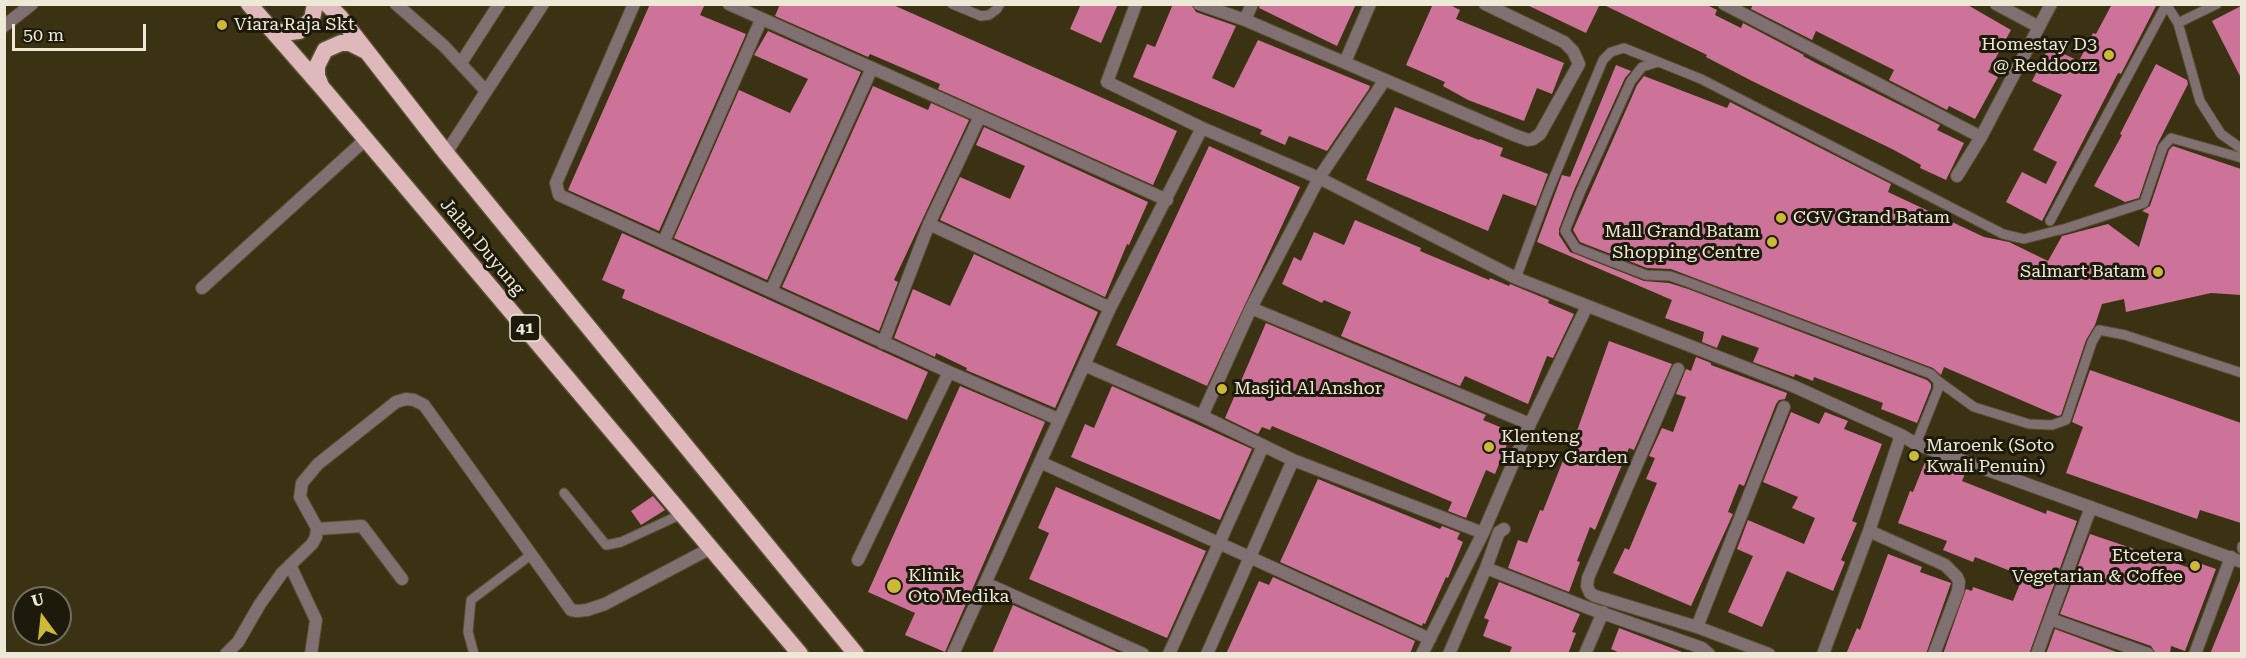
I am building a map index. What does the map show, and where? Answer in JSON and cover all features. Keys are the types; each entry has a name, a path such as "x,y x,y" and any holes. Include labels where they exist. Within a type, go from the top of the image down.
{"highway":[{"name":"Jalan Duyung","path":"249,4 366,139 800,654"},
{"path":"267,25 282,33 299,31 312,19 315,4"},
{"name":"Jalan Duyung","path":"327,4 340,17 446,153 856,654"},
{"path":"325,91 317,75 319,58 325,50 341,43 350,43 366,52"}],"street":[{"path":"4,26 32,4"},
{"path":"396,4 461,63 486,91"},
{"path":"461,63 499,4"},
{"path":"446,153 543,4"},
{"path":"634,4 556,183 559,195 883,343 1058,419"},
{"path":"729,4 1167,200"},
{"path":"1136,4 1107,82 1202,128 1319,178 1516,278 1793,386 1916,444 2236,560 2195,654"},
{"path":"1199,4 1245,20 1384,81 1528,140 1540,134 1579,64 1574,51 1564,42 1485,4"},
{"path":"1245,20 1252,4"},
{"path":"1345,62 1370,4"},
{"path":"1724,4 1745,9 1980,137"},
{"path":"1996,4 2039,27"},
{"path":"1957,176 2051,4"},
{"path":"664,242 761,20"},
{"path":"771,291 872,68"},
{"path":"1202,416 1251,308 1319,178 1384,81"},
{"path":"883,343 929,224 980,116"},
{"path":"953,654 1110,308 1202,128"},
{"path":"202,288 366,139"},
{"path":"929,224 1110,308"},
{"path":"1422,654 1483,533 1530,424 1587,306"},
{"path":"1251,308 1530,424"},
{"path":"1084,365 1202,416 1293,460 1483,533"},
{"path":"1677,369 1588,578 1587,586 1590,593 1595,596 1697,627 1769,654"},
{"path":"858,560 949,372"},
{"path":"226,654 238,642 260,604 290,565 312,544 317,529 300,497 302,483 318,464 396,402 414,400 424,405 571,610 577,611 605,603 711,548"},
{"path":"1697,627 1785,406"},
{"path":"1823,654 1869,531 1901,435"},
{"path":"1169,654 1263,446"},
{"path":"1207,654 1293,460"},
{"path":"1040,462 1430,639"},
{"path":"2037,654 2091,507"},
{"path":"317,529 363,526 402,579"},
{"path":"1449,654 1499,532 1504,529"},
{"path":"1869,531 1945,565 1957,577 1958,591 1934,654"},
{"path":"290,565 316,620 311,654"},
{"path":"1486,568 1702,648 1709,654"},
{"path":"986,583 1143,654"},
{"path":"1585,654 1603,612"},
{"path":"2050,619 2148,654"}],"lane":[{"path":"952,4 981,16 989,15 1000,4"},
{"path":"2178,23 2217,4"},
{"path":"2050,221 2166,5 2178,23 2200,101 2221,134 2241,149"},
{"path":"1516,278 1548,192 1603,60 1611,52 1624,48 1701,79 2003,234 2024,239 2067,228 2144,203 2163,147 2171,138 2241,158"},
{"path":"1658,62 1642,67 1631,81 1580,193 1565,231 1576,248 1646,275 1670,276 1854,346 1922,369 1974,407 2029,424 2052,425 2066,420 2092,342 2099,330 2125,335 2241,373"},
{"path":"1916,444 1938,389 1938,381"},
{"path":"564,493 606,545 621,542 682,514"},
{"path":"474,654 468,632 471,600 532,554"}],"building":[{"path":"650,4 705,4 700,15 746,34 659,231 568,190"},
{"path":"780,4 891,4 1177,131 1153,185 938,89 940,84 870,54 868,57 775,16"},
{"path":"1081,4 1118,4 1101,43 1070,29"},
{"path":"1173,4 1191,4 1196,12 1236,26 1212,78 1234,88 1258,40 1370,86 1369,89 1327,151 1289,136 1285,145 1260,134 1262,130 1133,77 1147,44 1155,47"},
{"path":"1260,4 1356,4 1337,46 1259,8"},
{"path":"1433,4 1448,4 1460,10 1456,19 1564,63 1552,94 1537,88 1524,121 1468,100 1443,86 1445,82 1406,65"},
{"path":"1525,4 1600,4 1586,33"},
{"path":"1602,4 1705,4 1717,10 1715,15 1741,28 1743,23 1816,63 1940,125 1937,130 1964,143 1946,180 1920,168 1921,165 1894,150"},
{"path":"1753,4 1966,4 2011,30 1988,72 1998,77 1975,119 1949,106 1947,110 1889,80 1894,70 1816,31 1812,40 1751,9"},
{"path":"2112,4 2157,4 2121,74 2118,73 2042,221 2006,202 2022,172 2046,184 2057,162 2033,150 2062,95 2032,81 2049,47 2079,61 2093,33 2096,34"},
{"path":"2241,6 2241,78 2212,21"},
{"path":"768,31 861,72 767,280 674,238 739,90 790,113 808,79 754,55"},
{"path":"2156,64 2187,80 2188,84 2157,145 2139,198 2125,202 2094,186 2122,135 2120,134"},
{"path":"1616,65 1631,71 1625,78 1574,190 1559,229 1559,235 1570,252 1644,281 1669,283 1688,289 1927,380 1931,388 1917,423 1881,409 1883,403 1814,377 1813,381 1795,374 1794,377 1753,362 1759,348 1722,335 1717,348 1702,342 1704,332 1665,318 1672,300 1537,242 1562,175 1570,177"},
{"name":"Mall Grand Batam Shopping Centre","path":"1644,76 1727,108 1730,102 1891,184 1888,192 1984,237 2009,242 2048,261 2062,236 2108,224 2139,247 2149,214 2142,211 2150,206 2169,150 2173,146 2241,169 2241,295 2211,293 2126,312 2124,299 2102,304 2095,325 2086,340 2061,415 2058,416 1944,367 1941,375 1933,368 1671,269 1647,268 1580,242 1573,230 1637,85"},
{"path":"873,86 928,110 931,103 969,120 894,280 898,282 879,331 782,287"},
{"path":"1395,107 1503,148 1500,156 1548,174 1536,206 1503,194 1488,231 1366,180"},
{"path":"984,127 1148,202 1129,245 1127,244 1105,297 940,220 960,177 1010,199 1025,166 976,145"},
{"path":"1209,146 1300,187 1207,386 1116,345"},
{"path":"1355,220 1489,280 1490,278 1509,286 1510,284 1549,300 1548,303 1574,314 1553,358 1547,356 1528,404 1465,376 1460,386 1341,336 1351,312 1324,300 1322,303 1282,284 1294,257 1301,261 1314,232 1344,245"},
{"path":"622,233 928,372 907,420 622,298 625,290 602,280"},
{"path":"974,254 1098,312 1055,408 966,370 967,368 936,353 935,357 894,338 913,289 950,306"},
{"path":"1266,323 1486,415 1483,420 1512,432 1495,474 1486,470 1466,518 1448,511 1452,502 1272,426 1270,430 1262,427 1258,434 1225,418"},
{"path":"1609,341 1672,364 1634,450 1629,448 1595,530 1590,527 1577,561 1580,562 1569,592 1508,568 1518,540 1527,543 1540,510 1543,511 1564,458 1567,459"},
{"path":"1696,357 1711,365 1787,393 1785,399 1779,400 1776,404 1744,486 1739,484 1728,512 1733,514 1691,606 1613,573 1625,548 1629,550 1657,483 1646,479 1655,458 1649,456 1662,428 1673,432 1686,397 1676,394 1686,369 1691,371"},
{"path":"2090,370 2241,423 2241,523 2200,510 2197,519 2066,473 2083,427 2072,422"},
{"path":"960,386 1045,422 945,652 905,635 915,613 868,592"},
{"path":"1112,386 1252,449 1220,520 1071,457 1085,424 1094,428"},
{"path":"1791,412 1819,424 1825,412 1848,421 1844,429 1882,444 1852,521 1857,523 1841,560 1845,562 1833,591 1787,571 1762,627 1728,612 1753,556 1737,549 1748,520 1804,544 1815,518 1792,508 1798,497 1763,482"},
{"path":"1927,457 1966,471 1962,481 2046,514 2047,510 2077,521 2029,654 1943,654 1966,589 1972,591 1973,587 2013,601 2023,576 1975,557 1973,562 1943,550 1947,541 1898,523 1910,491 1913,492"},
{"path":"1318,479 1440,529 1442,526 1460,533 1457,539 1463,542 1425,624 1423,623 1422,626 1280,562"},
{"path":"1056,487 1206,551 1167,638 1029,579 1049,533 1038,528"},
{"path":"653,496 665,510 641,525 631,511"},
{"path":"2090,534 2190,568 2193,561 2216,569 2185,651 2171,646 2170,654 2156,654 2151,646 2060,614"},
{"path":"1888,554 1922,567 1920,572 1951,583 1926,654 1846,654 1857,628 1860,630"},
{"path":"1273,577 1415,641 1410,654 1226,654 1259,581 1269,585"},
{"path":"2241,578 2241,654 2210,654"},
{"path":"1499,582 1580,614 1572,632 1576,633 1568,654 1509,654 1512,647 1483,636 1489,620 1484,618"},
{"path":"1013,605 1122,654 992,654"},
{"path":"1619,628 1682,652 1681,654 1622,654 1611,649"},
{"path":"2055,629 2122,654 2046,654"}],"place":[{"name":"Viara Raja Skt","path":"222,25"},
{"name":"Homestay D3 @ Reddoorz","path":"2109,55"},
{"name":"CGV Grand Batam","path":"1781,218"},
{"name":"Mall Grand Batam Shopping Centre","path":"1772,242"},
{"name":"Salmart Batam","path":"2158,272"},
{"name":"Masjid Al Anshor","path":"1222,389"},
{"name":"Klenteng Happy Garden","path":"1489,447"},
{"name":"Maroenk (Soto Kwali Penuin)","path":"1914,456"},
{"name":"Etcetera Vegetarian & Coffee","path":"2195,566"},
{"name":"Klinik Oto Medika","path":"894,586"}]}
